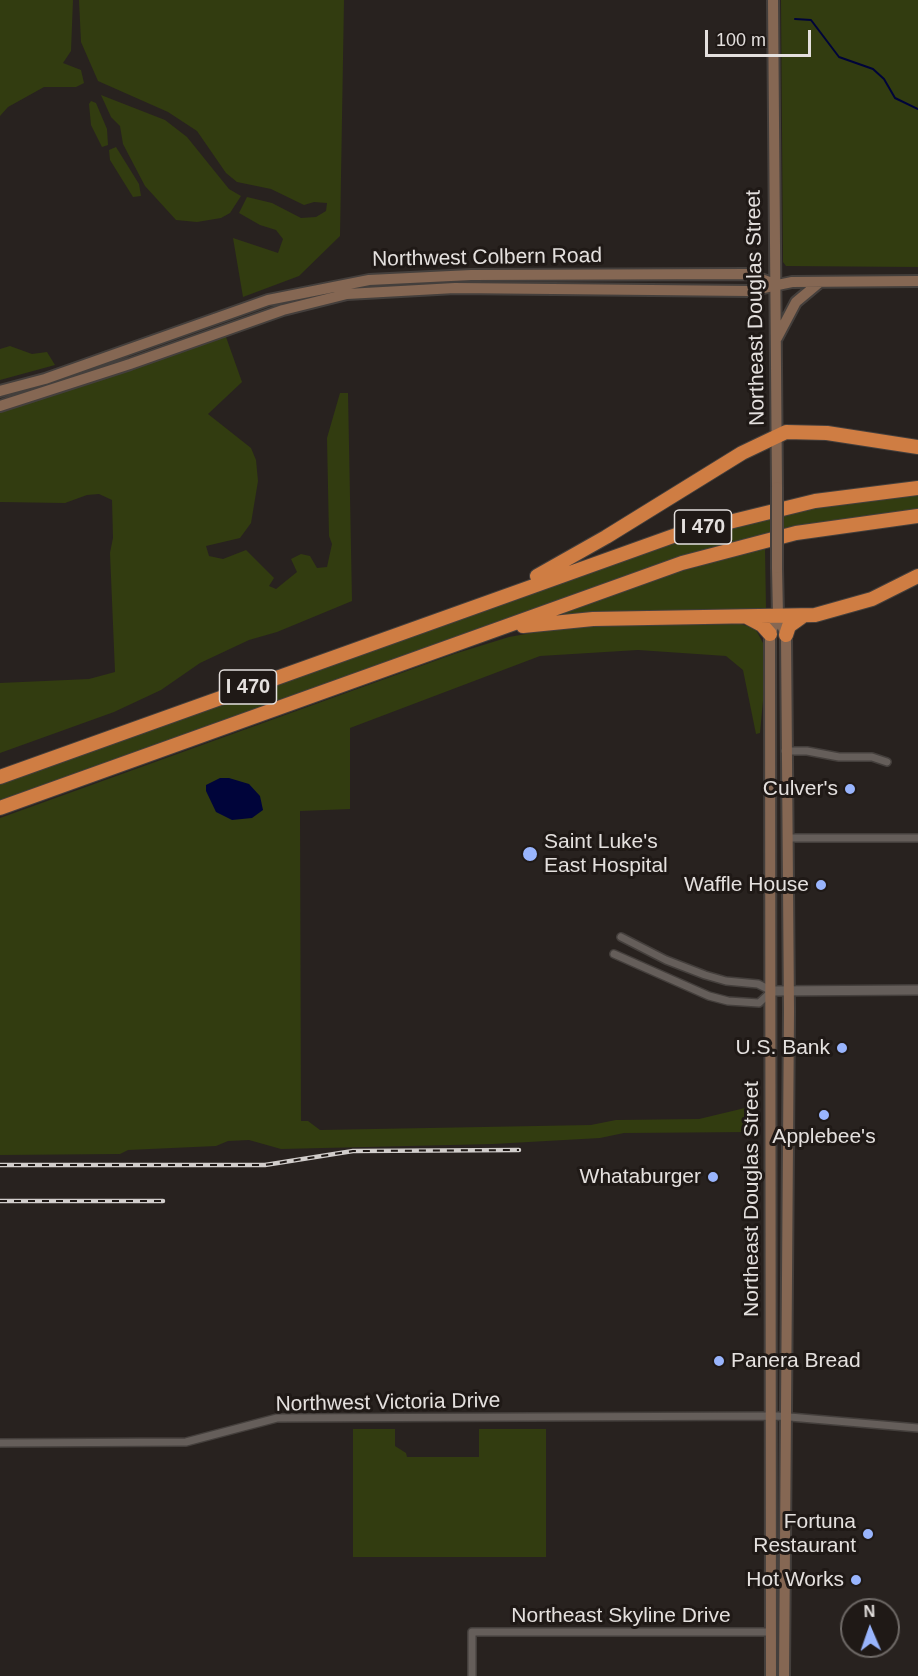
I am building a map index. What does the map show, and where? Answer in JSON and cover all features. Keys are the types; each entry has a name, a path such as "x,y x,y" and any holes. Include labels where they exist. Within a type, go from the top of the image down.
{"highway":[{"path":"496,597 597,542 742,453 777,435 796,431 918,447"},
{"name":"I 470","path":"0,777 496,597 676,535 814,501 918,488"},
{"name":"I 470","path":"0,808 682,563 740,546 836,526 918,516"},
{"path":"471,638 529,625 570,620 804,615 848,608 918,576"},
{"path":"786,635 789,626 804,615"},
{"path":"745,616 762,625 770,634"}],"main road":[{"name":"Northeast Douglas Street","path":"772,0 778,616 786,635 788,991 784,1676"},
{"name":"Northwest Colbern Road","path":"0,392 45,379 268,300 369,280 471,275 747,274 775,284"},
{"path":"369,280 370,292"},
{"name":"Northwest Colbern Road","path":"0,406 99,375 283,310 347,294 455,288 749,291 775,284 918,281"},
{"path":"776,341 796,302 811,287 821,282"},
{"name":"Northeast Douglas Street","path":"771,1676 770,634 778,616"},
{"path":"771,1632 782,1637 785,1647"}],"street":[{"path":"785,751 807,751 839,757 872,757 887,762"},
{"path":"787,838 918,838"},
{"path":"621,937 666,960 705,975 726,981 758,984 772,991 918,990"},
{"path":"614,954 709,996 728,1001 759,1003 772,991"},
{"name":"Northwest Victoria Drive","path":"0,1443 186,1442 276,1418 784,1416 918,1428"},
{"name":"Northeast Skyline Drive","path":"472,1676 472,1632 771,1632"}],"green space":[{"path":"0,0 73,0 71,51 63,63 81,70 84,83 76,87 44,87 8,107 0,116"},
{"path":"79,0 344,0 340,236 299,276 243,297 233,238 278,253 283,239 276,230 260,225 239,213 247,197 272,203 301,218 316,217 326,211 327,203 314,202 304,205 271,189 237,182 226,173 197,131 168,112 98,81 81,42"},
{"path":"781,0 918,0 918,267 786,266 783,262"},
{"path":"101,95 165,120 187,137 229,189 241,196 230,213 221,218 197,222 176,220 145,186 123,144 120,126 111,117"},
{"path":"91,101 96,103 107,129 108,145 102,147 91,125 89,104"},
{"path":"116,147 139,184 141,196 133,197 110,160 109,150"},
{"path":"222,335 226,337 242,382 208,414 251,448 256,460 258,481 251,523 240,538 206,546 209,556 223,559 246,550 274,578 269,586 276,589 297,572 291,559 301,554 310,556 317,568 327,567 332,544 329,536 327,438 340,393 348,393 352,601 277,632 249,640 200,663 161,690 114,712 0,753 0,683 89,679 115,672 110,553 113,538 112,500 99,494 87,495 65,503 0,502 0,409"},
{"path":"10,346 32,354 47,352 55,365 0,380 0,349"},
{"path":"918,494 918,512 672,561 627,575 0,802 0,783 681,539 816,507"},
{"path":"765,548 766,608 760,610 602,612 548,617 667,575"},
{"path":"740,624 755,628 763,643 764,690 760,733 756,734 743,670 726,656 638,650 540,656 350,728 350,809 300,811 301,1121 308,1121 320,1130 591,1125 616,1120 699,1119 745,1108 749,1113 751,1132 624,1133 600,1138 493,1144 281,1149 249,1140 228,1141 216,1146 128,1150 120,1154 0,1155 0,818 454,654 509,637 570,626"},
{"path":"353,1429 395,1429 395,1446 406,1453 407,1457 479,1457 479,1429 546,1429 546,1557 353,1557"}],"shaded area":[{"path":"220,778 229,778 249,784 260,796 263,810 252,818 232,820 216,812 206,791 206,785"}],"waterway":[{"path":"795,19 811,20 839,57 873,69 884,79 895,98 918,109"}],"railway":[{"path":"0,1165 265,1165 353,1151 519,1150"},
{"path":"0,1201 163,1201"}],"place":[{"name":"Culver's","path":"850,789"},
{"name":"Saint Luke's East Hospital","path":"530,854"},
{"name":"Waffle House","path":"821,885"},
{"name":"U.S. Bank","path":"842,1048"},
{"name":"Applebee's","path":"824,1115"},
{"name":"Whataburger","path":"713,1177"},
{"name":"Panera Bread","path":"719,1361"},
{"name":"Fortuna Restaurant","path":"868,1534"},
{"name":"Hot Works","path":"856,1580"}]}
